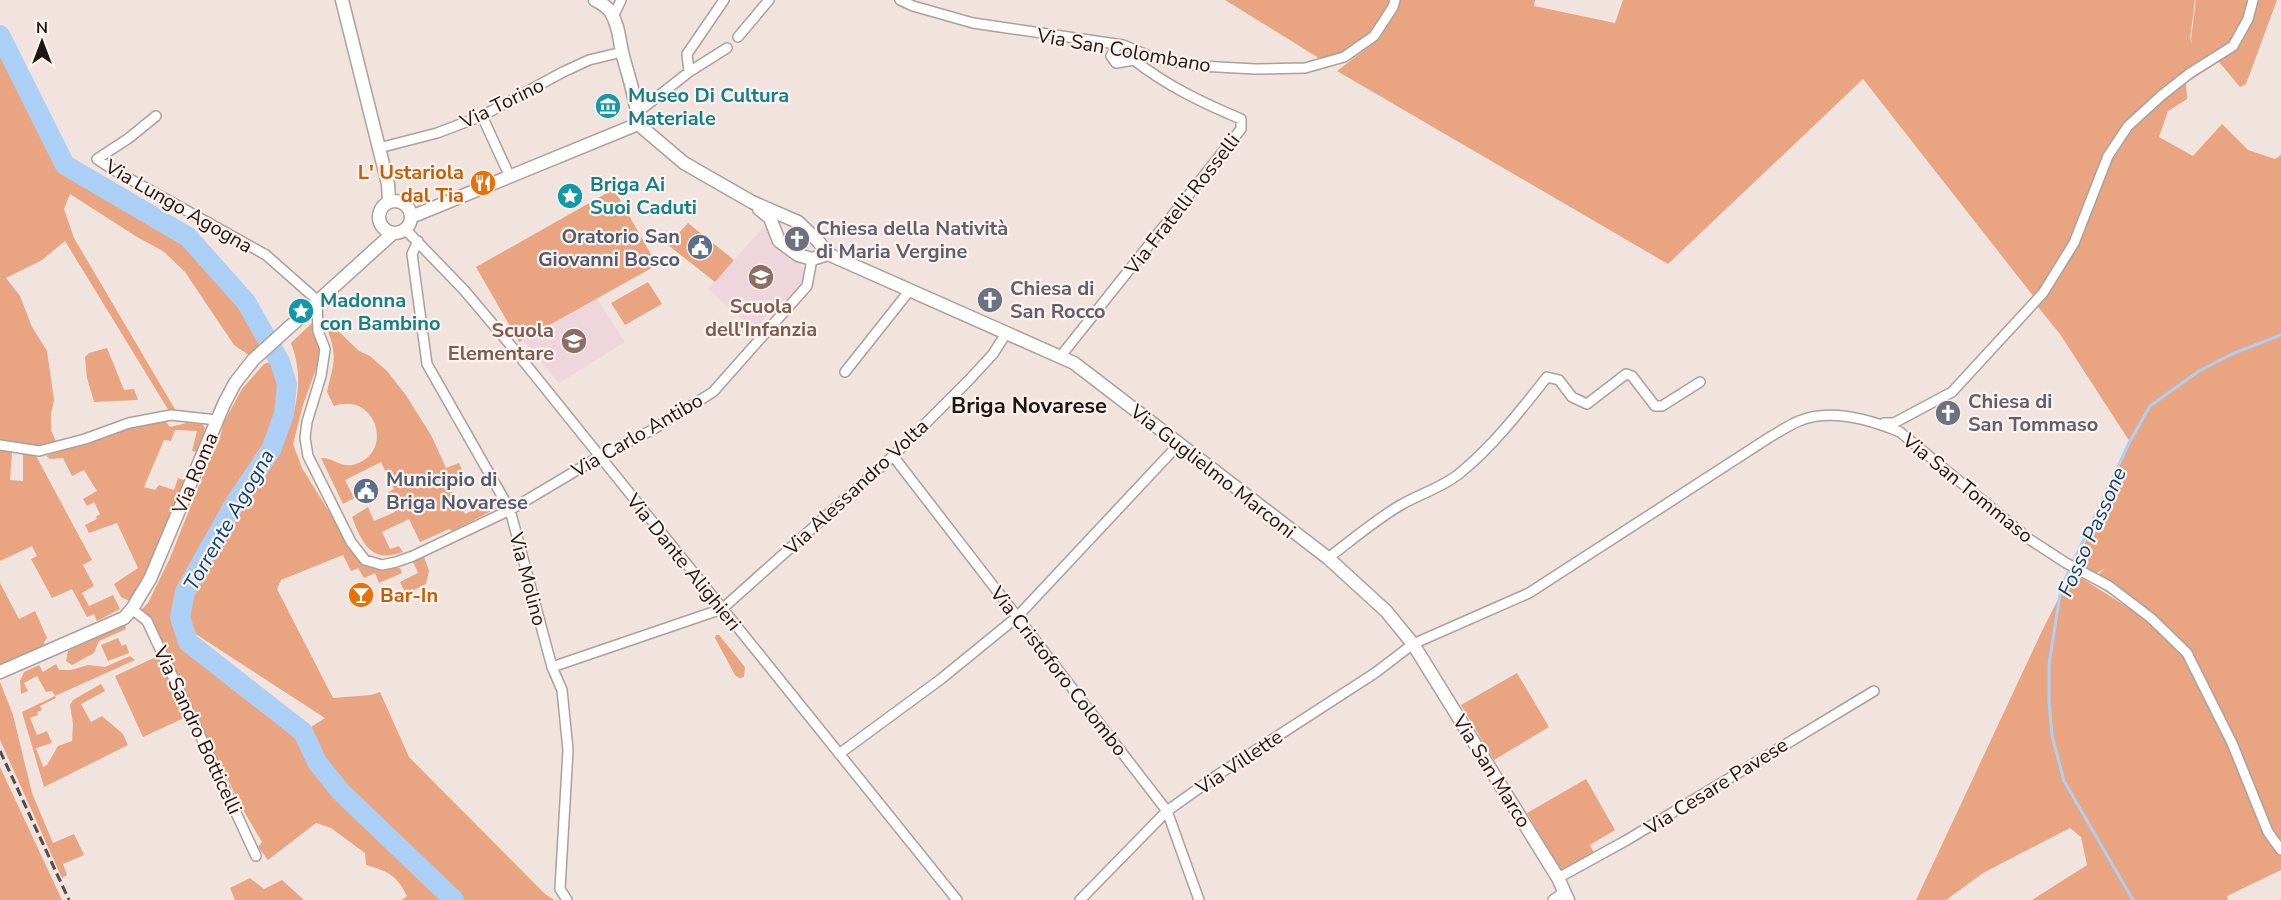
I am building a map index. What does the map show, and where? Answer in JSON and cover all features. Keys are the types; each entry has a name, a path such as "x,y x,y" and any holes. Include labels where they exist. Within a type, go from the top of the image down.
{"street":[{"path":"342,0 394,202"},
{"path":"595,0 604,5 613,17 620,35 638,118 689,72 727,48"},
{"path":"613,17 621,0"},
{"path":"689,72 687,54 724,0"},
{"path":"738,37 769,0"},
{"name":"Via San Colombano","path":"900,0 913,6 973,23 1117,45 1154,58 1200,66 1255,69 1305,68 1344,57 1374,36 1395,0"},
{"path":"1879,423 1894,423 1952,392 2043,293 2074,243 2108,156 2128,126 2190,73 2233,46 2248,19 2253,0"},
{"name":"Via Fratelli Rosselli","path":"1060,357 1241,129 1241,119 1180,92 1156,78 1134,60 1116,63 1111,56 1117,45"},
{"name":"Via Torino","path":"379,148 437,133 482,116 563,72 590,60 622,52"},
{"name":"Via Lungo Agogna","path":"156,116 129,138 97,159 266,255 317,300"},
{"path":"482,116 510,177"},
{"name":"Via Guglielmo Marconi","path":"638,118 684,163 752,202 798,222 828,254 1074,363 1328,558 1386,611 1413,644"},
{"name":"Via Roma","path":"0,672 123,618 132,609 150,579 235,383 253,360 398,227 594,142 638,118"},
{"path":"394,202 409,209 398,227 381,225 379,214 384,205 394,202"},
{"name":"Via Guglielmo Marconi","path":"752,202 770,218 779,241 798,255 812,259"},
{"name":"Via Dante Alighieri","path":"398,227 418,241 464,290 957,900"},
{"name":"Via Molino","path":"418,241 412,254 428,364 510,510 552,667 562,690 568,750 560,889 567,900"},
{"path":"812,259 828,254"},
{"name":"Via Carlo Antibo","path":"317,300 318,331 325,350 321,376 307,422 305,438 309,456 351,542 365,560 382,565 396,562 510,510 599,457 652,430 713,392 807,286 812,259"},
{"path":"845,372 910,290"},
{"name":"Via Alessandro Volta","path":"722,609 893,456 993,354 1007,332"},
{"path":"1328,558 1374,522 1402,504 1445,484 1461,473 1502,430 1547,377 1559,380 1572,397 1587,404 1626,374 1632,375 1654,406 1662,406 1700,382"},
{"path":"0,445 39,450 85,439 129,423 171,415 217,420"},
{"name":"Via San Tommaso","path":"1413,644 1529,593 1770,437 1800,420 1832,417 1879,423 1900,432 2029,539 2066,563 2109,586 2151,618 2187,654 2232,743 2268,832 2281,850"},
{"path":"839,754 942,679 1017,617 1179,444"},
{"name":"Via Cristoforo Colombo","path":"893,456 1167,811 1199,900"},
{"name":"Via Sandro Botticelli","path":"132,609 147,621 256,856"},
{"path":"552,667 722,609"},
{"name":"Via Villette","path":"1080,900 1167,811 1219,774 1375,673 1413,644"},
{"name":"Via San Marco","path":"1413,644 1558,879 1566,896"},
{"name":"Via Cesare Pavese","path":"1558,879 1874,691"},
{"path":"1553,900 1566,896"}],"shaded area":[{"path":"1225,0 1392,0 1387,12 1373,31 1355,45 1322,60"},
{"path":"1397,0 1535,0 1534,6 1615,23 1623,0 2195,0 2190,39 2192,44 2196,0 2277,0 2246,84 2240,87 2219,62 2186,83 2187,99 2168,111 2159,137 2193,156 2222,124 2248,150 2275,159 2281,155 2281,847 2270,832 2234,742 2185,655 2147,618 2091,582 2105,568 2089,578 2073,570 2130,442 2060,334 2034,302 2075,244 2111,157 2130,128 2163,97 2185,83 2188,69 2127,124 2106,155 2072,242 2034,297 1863,79 1668,264 1337,71 1376,41"},
{"path":"0,41 63,166 183,242 269,339 250,356 234,345 185,272 163,251 70,194 64,209 74,238 176,411 169,411 65,241 42,260 6,278 20,296 32,327 47,351 54,400 51,430 56,442 39,449 0,442"},
{"path":"614,189 657,265 519,342 476,267"},
{"path":"688,223 734,260 715,282 668,245"},
{"name":"Scuola dell'Infanzia","path":"767,223 775,243 801,264 805,274 803,280 776,314 769,312 755,331 708,289"},
{"path":"648,282 662,304 625,325 611,303"},
{"name":"Scuola Elementare","path":"597,298 625,342 559,383 523,340"},
{"path":"312,323 321,345 321,355 303,405 293,444 302,468 358,558 381,567 400,568 402,573 379,583 375,573 364,578 358,568 351,571 343,555 281,580 277,589 333,698 371,695 380,692 409,757 545,894 554,900 458,900 342,789 320,761 305,731 325,718 191,631 186,614 189,594 208,555 237,508 266,472 283,442 297,394 296,360 291,343"},
{"path":"333,326 359,351 370,356 387,371 405,394 431,435 446,468 459,463 465,477 458,480 460,485 451,490 465,514 496,499 499,507 453,531 449,529 420,542 409,519 382,532 390,549 399,546 403,552 383,555 369,549 352,517 368,507 374,521 395,512 387,493 394,489 381,462 345,480 354,498 343,504 321,458 352,465 365,459 374,450 377,438 376,426 370,416 361,408 349,404 334,406 327,392 334,355 328,331"},
{"path":"107,348 124,390 134,389 138,400 94,402 87,378 85,357 89,353"},
{"path":"270,362 279,394 278,419 183,592 178,618 187,642 301,734 316,763 339,791 452,900 402,900 407,896 395,879 386,872 366,865 365,853 331,828 316,823 268,860 258,847 262,842 227,777 223,777 201,724 179,676 176,677 150,617 141,610 148,603 170,558 219,441 224,422 242,389 264,364"},
{"path":"163,418 170,427 187,423 202,424 205,428 199,452 192,451 197,431 175,430 171,441 164,440 144,487 155,490 159,485 174,490 178,478 189,482 161,550 130,601 121,597 114,584 138,568 117,523 89,533 85,525 97,519 96,517 100,514 94,502 87,506 83,499 97,491 84,470 72,476 63,458 50,459 46,456 130,424"},
{"path":"0,448 12,452 10,480 23,481 23,452 35,454 92,560 83,565 94,586 82,593 89,606 113,595 120,609 97,621 94,614 87,617 72,589 52,598 31,559 37,556 32,546 0,561"},
{"path":"424,557 429,571 426,584 406,594 400,582 418,573 413,562"},
{"path":"2072,572 2146,619 2183,656 2200,683 2281,854 2281,870 2227,896 2228,900 2032,900 2087,865 2081,837 2070,828 1983,873 1946,900 1916,900"},
{"path":"0,583 19,619 35,611 47,638 44,642 45,647 0,667"},
{"path":"125,624 126,629 99,641 94,653 72,665 66,661 68,651"},
{"path":"719,635 745,667 744,677 739,678 735,675 715,638"},
{"path":"118,638 122,646 126,644 129,653 108,661 101,645"},
{"path":"130,656 135,660 55,696 52,691 46,692 37,676 24,683 28,691 21,694 20,681 24,672 39,665 43,672 56,664 59,670 71,670 88,665 105,667"},
{"path":"158,656 186,717 143,737 115,676"},
{"path":"1517,673 1549,727 1494,760 1461,705"},
{"path":"0,682 13,715 32,793 53,843 74,834 84,855 63,864 67,875 62,878 0,740"},
{"path":"101,684 105,691 81,704 91,722 102,716 123,734 128,745 44,787 22,712 55,696 56,698 40,706 42,710 37,712 38,715 30,718 37,735 47,731 52,743 36,748 43,767 47,765 58,746 72,741 73,724 70,705 73,700"},
{"path":"0,767 62,900 0,900"},
{"path":"1586,779 1615,830 1590,845 1595,855 1562,874 1527,813"},
{"path":"250,878 264,889 282,880 304,900 235,900 230,888"}],"waterway":[{"name":"Torrente Agogna","path":"0,35 65,165 188,237 246,302 280,362 287,384 284,414 271,450 235,503 185,592 180,617 188,642 303,732 317,762 340,791 454,900"},
{"name":"Fosso Passone","path":"2133,900 2064,781 2052,735 2049,665 2061,588 2129,443 2150,406 2199,371 2232,354 2281,335"}],"railway":[{"path":"0,751 69,900"}],"place":[{"name":"Museo Di Cultura Materiale","path":"608,106"},
{"name":"L' Ustariola dal Tia","path":"483,183"},
{"name":"Briga Ai Suoi Caduti","path":"570,196"},
{"name":"Chiesa della Natività di Maria Vergine","path":"797,239"},
{"name":"Oratorio San Giovanni Bosco","path":"700,247"},
{"name":"Scuola dell'Infanzia","path":"761,277"},
{"name":"Chiesa di San Rocco","path":"990,300"},
{"name":"Madonna con Bambino","path":"301,311"},
{"name":"Scuola Elementare","path":"574,341"},
{"name":"Chiesa di San Tommaso","path":"1948,413"},
{"name":"Municipio di Briga Novarese","path":"366,491"},
{"name":"Bar-In","path":"361,595"}],"district":[{"name":"Briga Novarese","path":"1029,405"}]}
